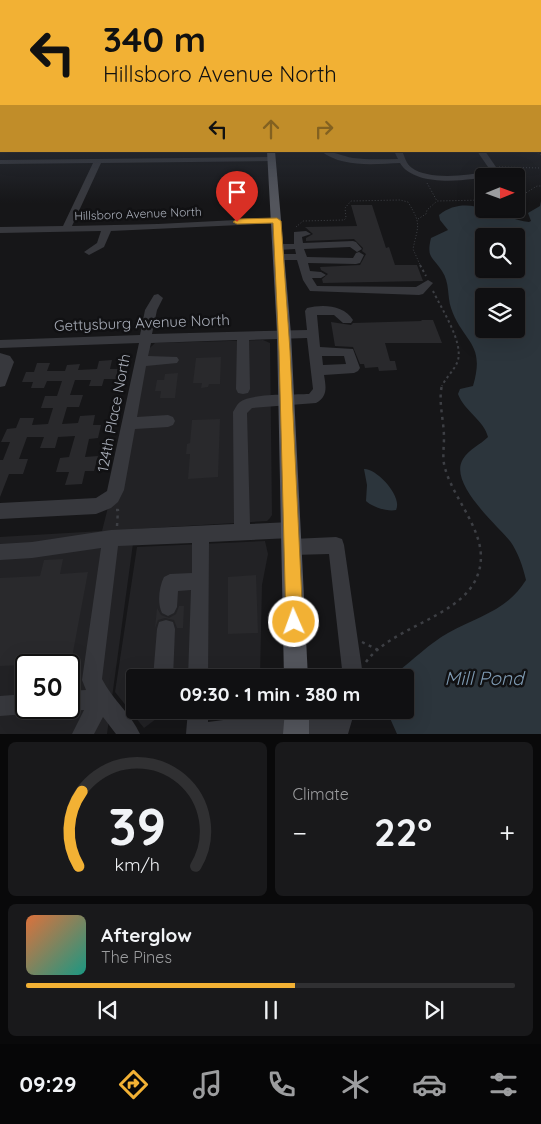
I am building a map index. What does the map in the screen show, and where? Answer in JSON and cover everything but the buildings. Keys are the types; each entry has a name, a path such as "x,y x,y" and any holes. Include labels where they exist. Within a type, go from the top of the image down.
{"main road":[{"path":"271,155 284,334 296,669"}],"street":[{"path":"327,152 337,157 352,160 403,161"},
{"path":"398,152 408,169 426,176 482,176 490,173 491,166 482,152"},
{"path":"0,162 98,161 271,155"},
{"path":"66,229 98,161"},
{"name":"Hillsboro Avenue North","path":"0,230 277,221"},
{"path":"88,252 101,244 107,228"},
{"path":"301,234 302,255 310,286 322,291 419,291 428,283"},
{"path":"279,252 302,255 349,261 356,261 358,252 353,244 344,244 302,255"},
{"path":"344,244 349,261"},
{"path":"306,274 321,275"},
{"name":"124th Place North","path":"105,503 112,498 116,490 151,310 158,298"},
{"path":"242,532 240,412 244,406 250,403 311,399 318,395 311,311 342,313 347,320"},
{"name":"Gettysburg Avenue North","path":"0,344 284,334 308,334 313,336"},
{"path":"243,336 243,389"},
{"path":"315,351 349,352 354,368 317,370"},
{"path":"0,358 6,359 8,362 0,382"},
{"path":"140,361 173,360"},
{"path":"129,423 168,421"},
{"path":"0,511 96,506 105,503"},
{"path":"0,552 32,550 113,538 242,532 336,545 352,669"},
{"path":"198,669 201,534"},
{"path":"113,538 92,680 101,699 129,734"},
{"path":"168,607 170,583 200,581"},
{"path":"164,669 166,629"},
{"path":"80,700 101,699"},
{"path":"84,734 101,699"},
{"path":"0,706 15,705"},
{"path":"197,734 198,719"},
{"path":"204,734 221,729 298,726 340,728 342,719"}],"path":[{"path":"491,166 541,168"},
{"path":"426,176 425,179 437,201"},
{"path":"525,193 537,186 541,186"},
{"path":"301,234 295,226 303,221 344,220 346,218 344,208 351,201 400,200 408,202 418,219 420,228 412,249 413,254 421,264 428,283 450,326 460,354 457,364 441,389 445,468 479,540 482,555 480,571 475,583 464,594 388,643 370,656 359,669"},
{"path":"418,219 426,214 427,210 437,201 475,200"},
{"path":"105,503 111,509 118,510 113,538"}],"shaded area":[{"path":"263,340 270,343 272,515 267,521 135,529 107,734 0,734 0,537 102,531 148,349 155,343"},
{"path":"265,541 268,554 262,585 260,669 126,669 126,706 115,692 137,547"},
{"path":"137,719 156,719 144,728"}],"water":[{"name":"Mill Pond","path":"541,201 541,734 397,734 390,719 414,719 414,669 401,669 441,637 501,606 510,599 526,580 513,545 476,503 462,480 460,469 463,459 468,452 488,437 486,431 465,406 458,394 460,389 473,386 477,360 475,351 461,329 451,308 445,276 431,257 429,250 431,238 448,230 440,220 439,215 461,206 475,207 475,218 511,218 529,222 531,221 528,213 540,206"},
{"path":"364,469 375,473 387,484 396,498 396,510 380,509 366,501 367,485"}],"route":[{"path":"237,222 277,221 285,351 294,622"}]}
